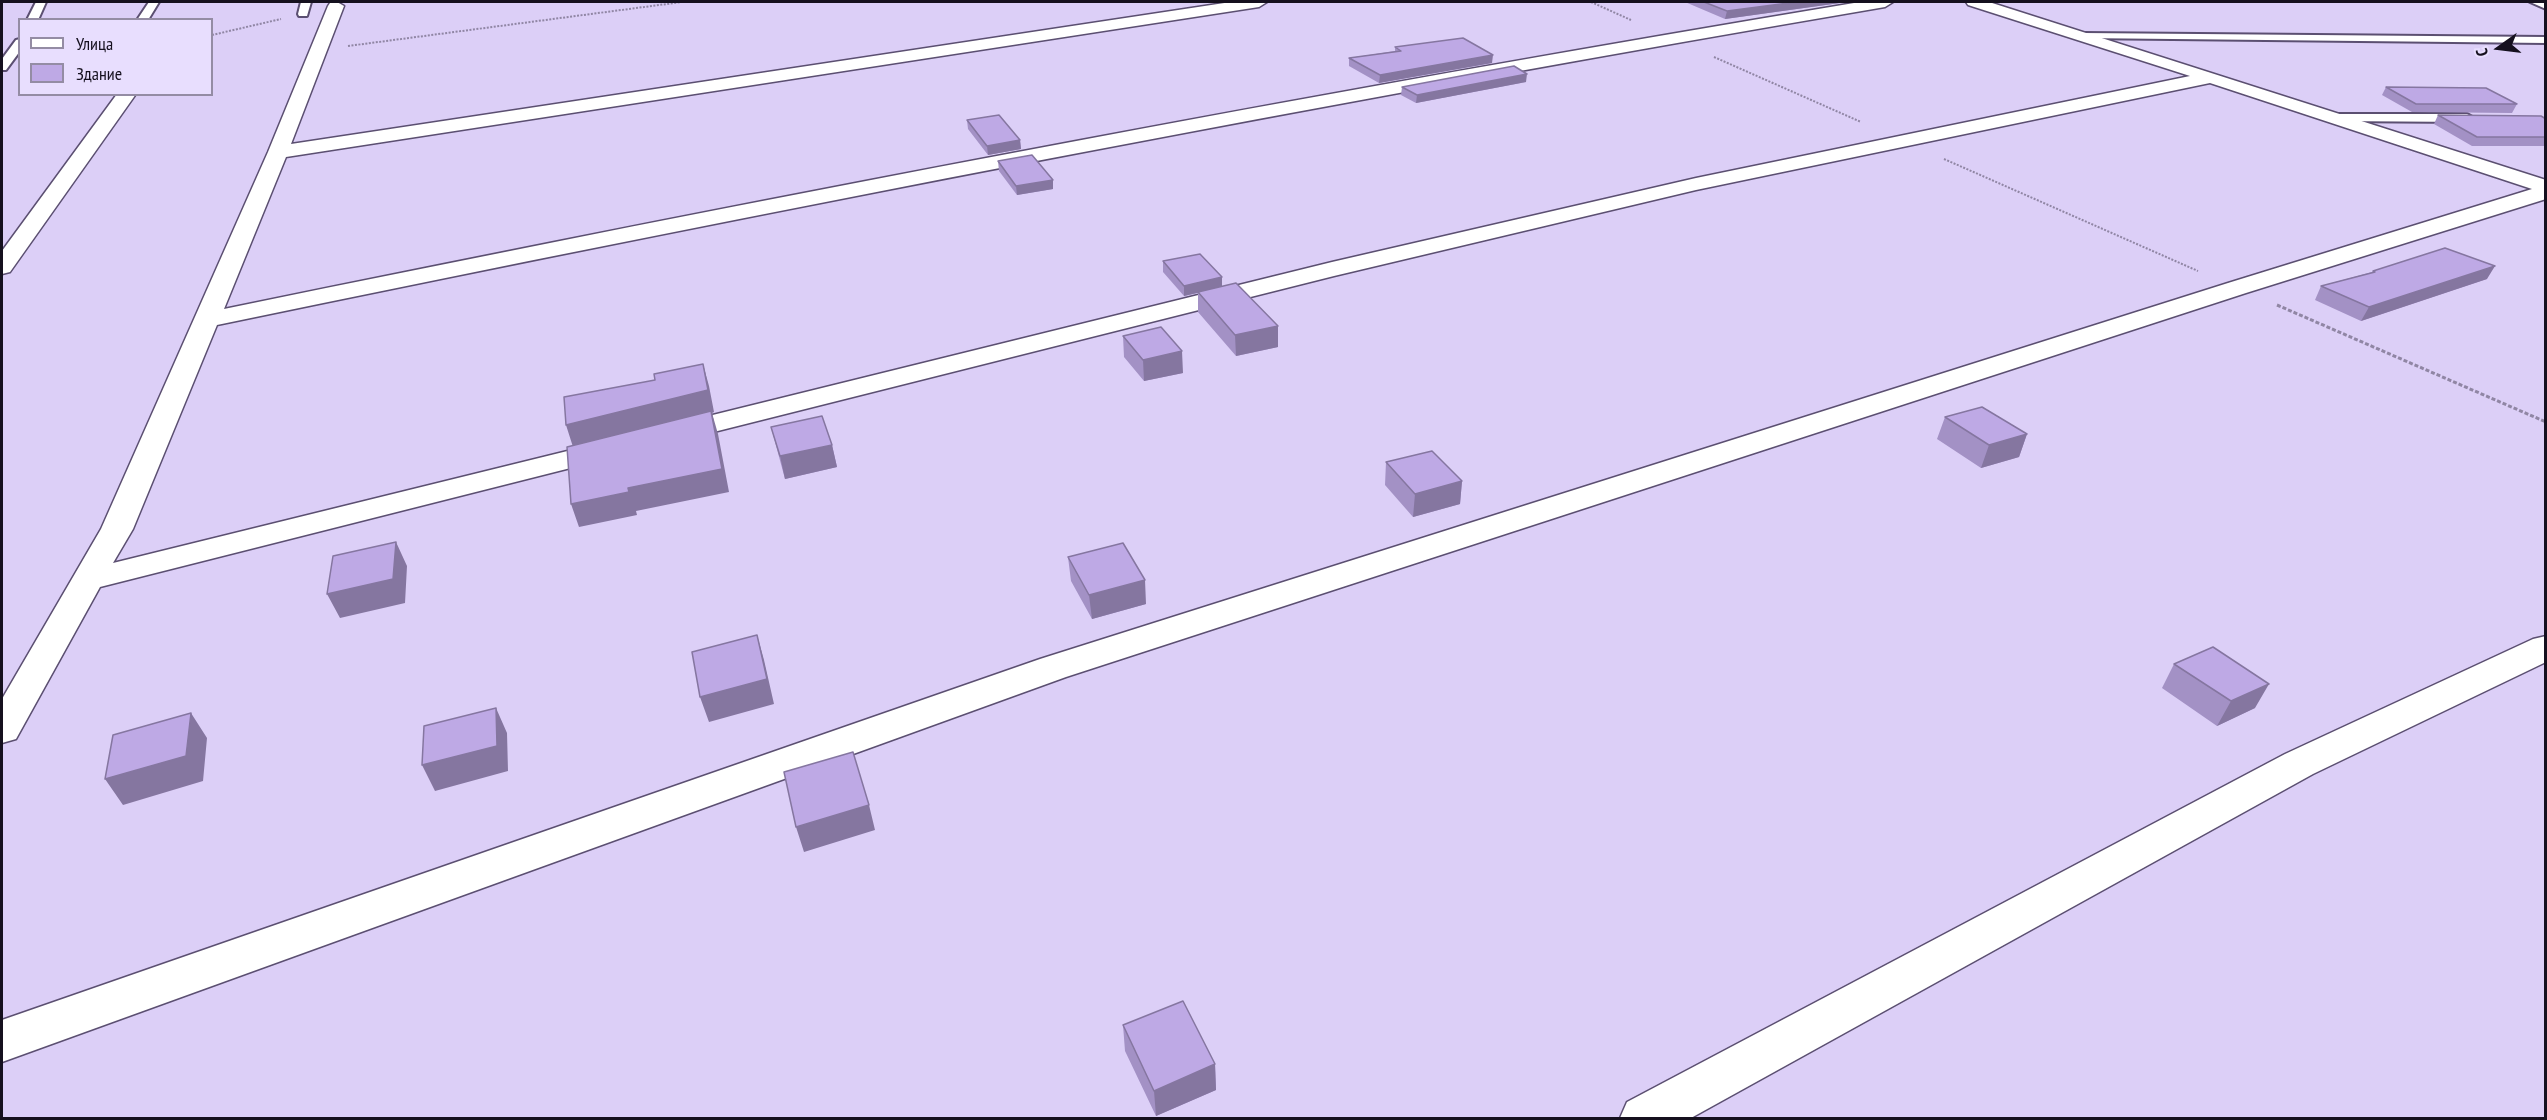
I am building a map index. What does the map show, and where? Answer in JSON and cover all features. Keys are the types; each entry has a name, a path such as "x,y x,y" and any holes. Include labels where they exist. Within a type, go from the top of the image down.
{"street":[{"path":"278,152 1258,2"},
{"path":"205,320 502,258 1177,126 1669,37 1885,2"},
{"path":"1974,2 2211,76 2546,187"},
{"path":"2,730 50,651 117,529 278,152 336,6"},
{"path":"87,580 1332,269 1696,184 2211,76"},
{"path":"2,267 126,96"},
{"path":"2,1041 1053,668 2237,288 2546,192"},
{"path":"1645,1119 2298,764 2546,647"}],"lane":[{"path":"33,18 41,2"},
{"path":"143,18 154,2"},
{"path":"303,14 306,2"},
{"path":"2535,2 2546,6"},
{"path":"2083,36 2546,40"},
{"path":"2,68 18,45"},
{"path":"2337,118 2476,118"}],"path":[{"path":"320,50 682,2"},
{"path":"1591,2 2546,422"},
{"path":"213,35 303,14"}],"building":[{"path":"1704,2 1796,2 1727,11"},
{"path":"1463,38 1493,55 1380,75 1349,58 1401,51 1395,47"},
{"path":"1514,66 1527,74 1417,95 1402,87"},
{"path":"2386,87 2486,88 2517,104 2416,104"},
{"path":"999,115 1020,140 987,146 967,120"},
{"path":"2438,115 2541,116 2546,119 2546,137 2477,137"},
{"path":"1032,155 1053,180 1016,186 998,161"},
{"path":"2445,248 2495,266 2369,307 2321,286 2375,272 2373,271"},
{"path":"1200,254 1222,277 1184,286 1163,261"},
{"path":"1236,283 1278,326 1235,335 1198,292"},
{"path":"1161,327 1182,351 1143,360 1123,336"},
{"path":"703,364 708,390 566,425 564,397 655,380 654,374"},
{"path":"1982,407 2027,434 1989,445 1945,417"},
{"path":"711,411 722,469 628,488 629,492 571,504 567,447"},
{"path":"822,416 832,445 780,456 771,427"},
{"path":"1432,451 1462,481 1415,494 1386,462"},
{"path":"396,542 393,579 327,594 333,556"},
{"path":"1123,543 1145,580 1089,595 1068,557"},
{"path":"757,635 767,679 700,697 692,652"},
{"path":"2213,647 2269,684 2231,701 2174,664"},
{"path":"496,708 497,746 422,765 424,726"},
{"path":"191,713 186,756 105,779 113,735"},
{"path":"853,752 869,805 796,827 784,772"},
{"path":"1183,1001 1215,1064 1154,1091 1123,1025"}]}
